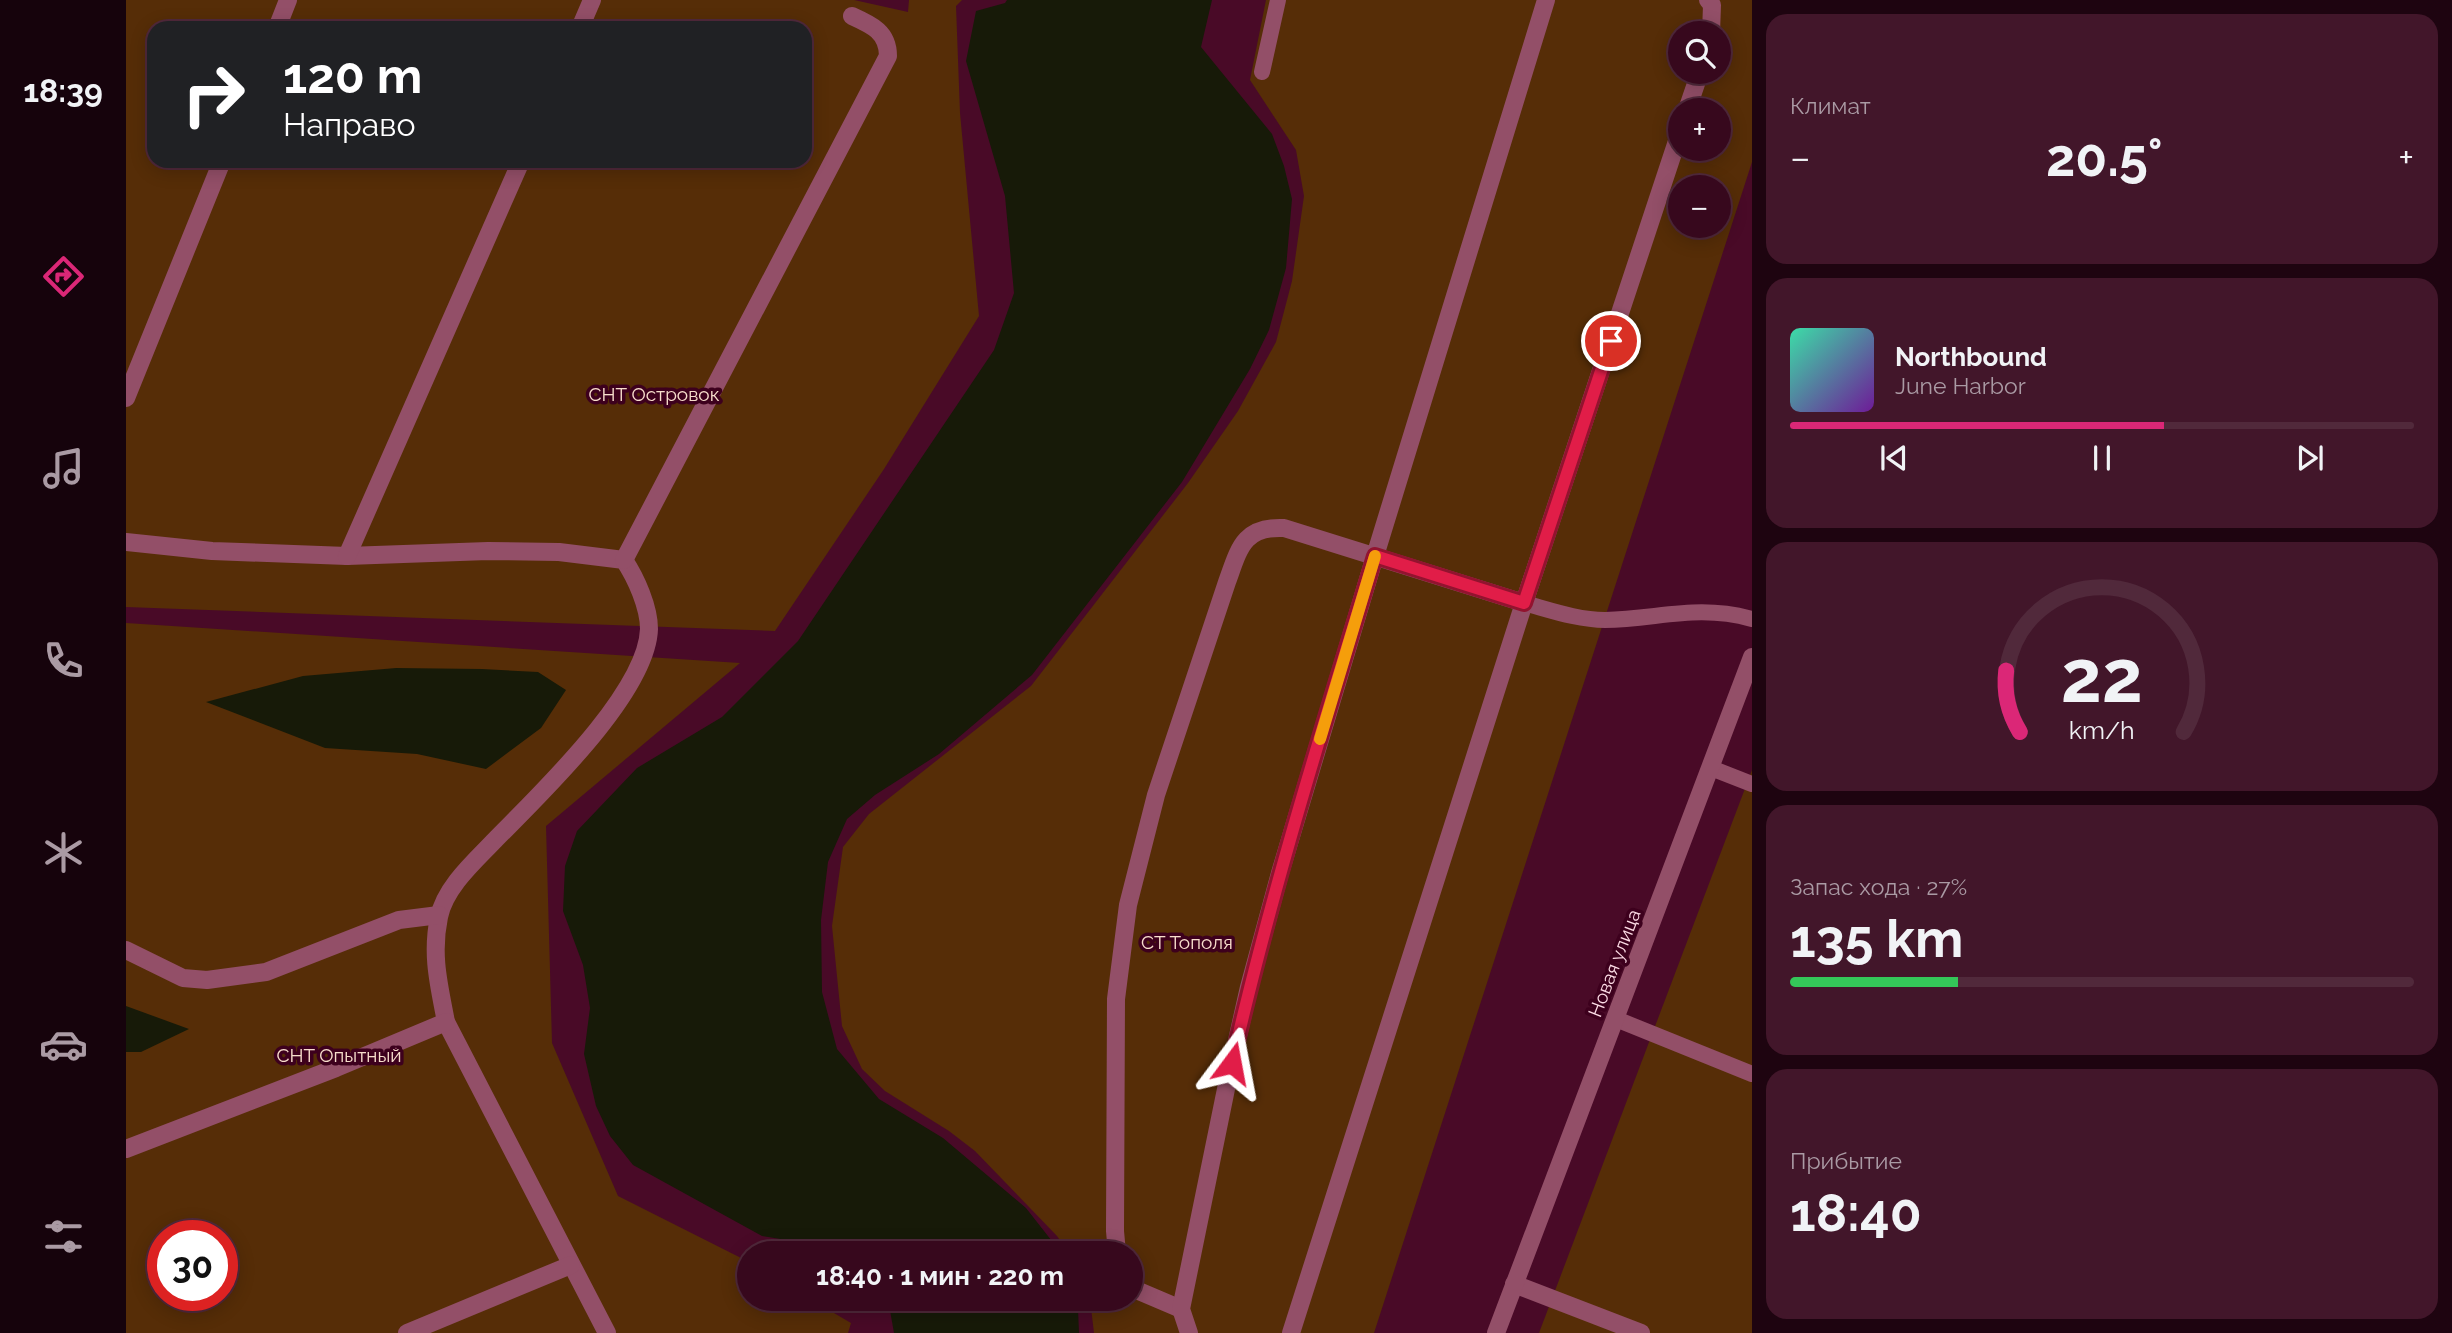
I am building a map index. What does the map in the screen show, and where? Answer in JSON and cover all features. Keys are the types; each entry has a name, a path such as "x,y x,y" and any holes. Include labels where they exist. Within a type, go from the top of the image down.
{"street":[{"path":"280,21 288,0"},
{"path":"583,21 592,0"},
{"path":"1189,1333 1181,1310 1249,987 1280,873 1375,556 1546,0"},
{"path":"1708,0 1712,5 1713,21"},
{"path":"624,560 888,56 888,43 875,27 852,16"},
{"path":"1291,1333 1524,603 1670,161"},
{"path":"126,398 219,168"},
{"path":"347,556 519,168"},
{"path":"1116,1241 1116,999 1128,905 1156,795 1237,552 1246,538 1259,530 1284,528 1524,603"},
{"path":"126,542 212,551 347,556 488,551 559,552 624,560 638,580 649,626 638,668 588,742 454,886 439,915 435,965 446,1022 607,1333"},
{"name":"Новая улица","path":"1496,1333 1752,657"},
{"path":"126,950 183,978 207,980 266,972 399,920 439,915"},
{"path":"126,1149 335,1069 446,1022"},
{"path":"407,1333 571,1265"},
{"path":"1514,1284 1641,1333"},
{"path":"1143,1293 1181,1310"}],"lane":[{"path":"1262,72 1278,0"},
{"path":"1524,603 1602,620 1714,611 1752,619"},
{"path":"1710,768 1752,784"},
{"path":"1615,1018 1752,1074"}],"green space":[{"name":"СНТ Островок","path":"126,0 854,0 908,12 909,0 962,0 956,6 960,113 979,316 884,469 775,631 126,607"},
{"name":"СТ Тополя","path":"1266,0 1752,0 1752,162 1731,227 1731,175 1668,175 1668,238 1727,238 1374,1333 1094,1333 1091,1311 1143,1311 1143,1241 1061,1241 975,1151 949,1131 885,1091 862,1069 842,1026 832,926 843,847 869,814 1031,686 1188,483 1238,411 1276,342 1292,281 1304,196 1296,150 1250,80"},
{"name":"СНТ Опытный","path":"126,623 740,663 546,826 552,1043 618,1196 737,1256 737,1311 830,1311 851,1323 848,1333 126,1333"},
{"path":"1752,770 1752,1333 1539,1333"}],"shaded area":[{"path":"1007,0 1212,0 1201,47 1272,134 1284,166 1292,199 1286,268 1269,330 1250,369 1182,482 1032,675 939,754 875,795 847,819 828,862 821,920 822,992 837,1049 879,1099 943,1138 1026,1208 1052,1241 793,1241 762,1236 633,1165 610,1136 596,1106 584,1054 590,1008 583,965 563,911 565,866 577,831 637,768 722,717 798,641 994,350 1014,293 1005,196 966,61 976,11 1005,3"},
{"path":"396,668 538,672 566,690 541,728 486,769 417,754 325,748 206,702 303,676"},
{"path":"126,1006 189,1029 141,1052 126,1052"},
{"path":"890,1311 1078,1311 1079,1333 894,1333"}],"slow traffic":[{"path":"1320,739 1375,556"}],"route":[{"path":"1232,1063 1249,987 1280,873 1375,556 1524,603 1611,341"}]}
